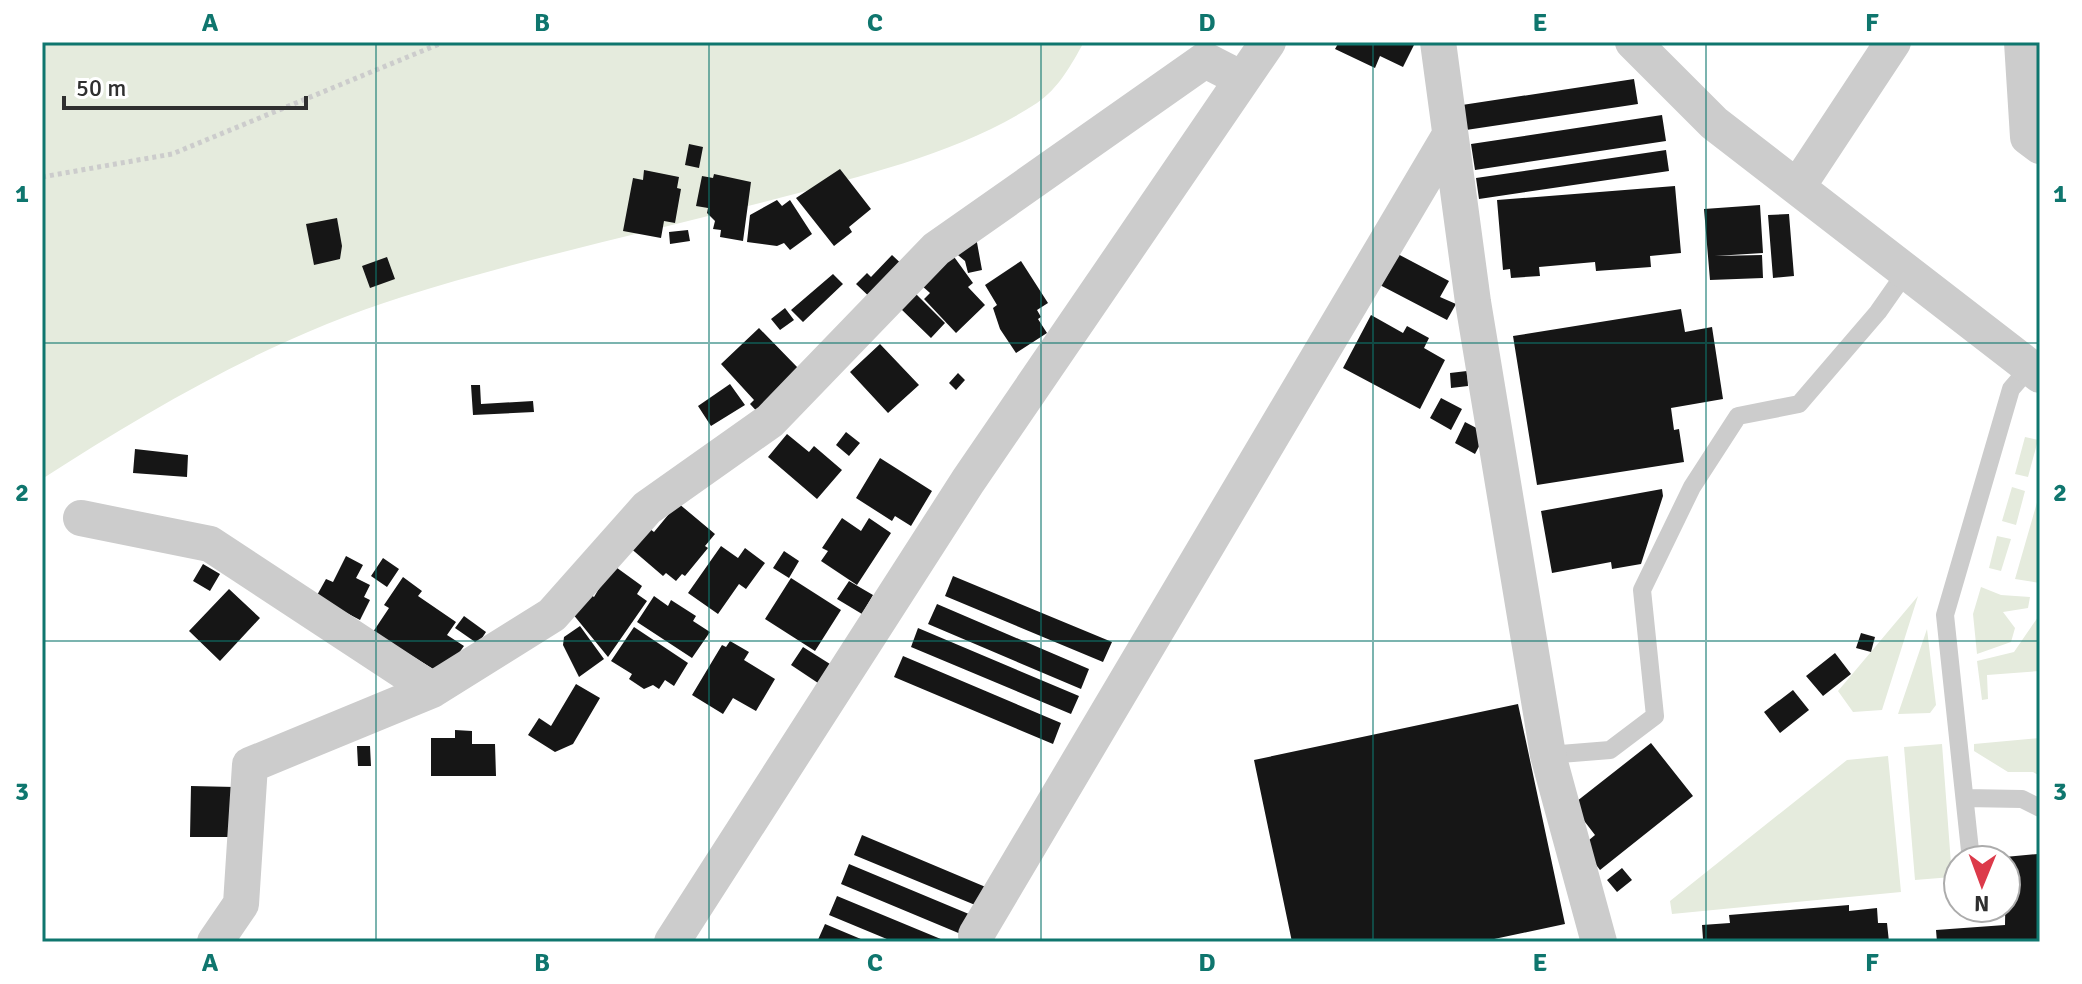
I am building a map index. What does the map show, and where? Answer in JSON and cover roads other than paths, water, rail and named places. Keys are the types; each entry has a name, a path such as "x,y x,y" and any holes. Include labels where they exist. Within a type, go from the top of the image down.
{"street":[{"path":"672,942 968,481 1268,42"},
{"path":"1438,42 1473,302 1548,755 1599,942"},
{"path":"1633,42 1714,123 2035,371"},
{"path":"1798,186 1893,42"},
{"path":"2022,42 2028,137 2040,146"},
{"path":"215,942 241,904 250,765 432,690 552,615 647,508 770,421 936,249 1205,60 1242,79"},
{"path":"977,942 976,935 1450,135"},
{"path":"81,518 210,544 432,690"}],"lane":[{"path":"1548,755 1610,750 1655,716 1642,590 1692,487 1738,416 1799,404 1878,312 1906,272"},
{"path":"1969,844 1945,615 2011,389 2035,371"},
{"path":"1965,798 2022,799 2040,808"}]}
